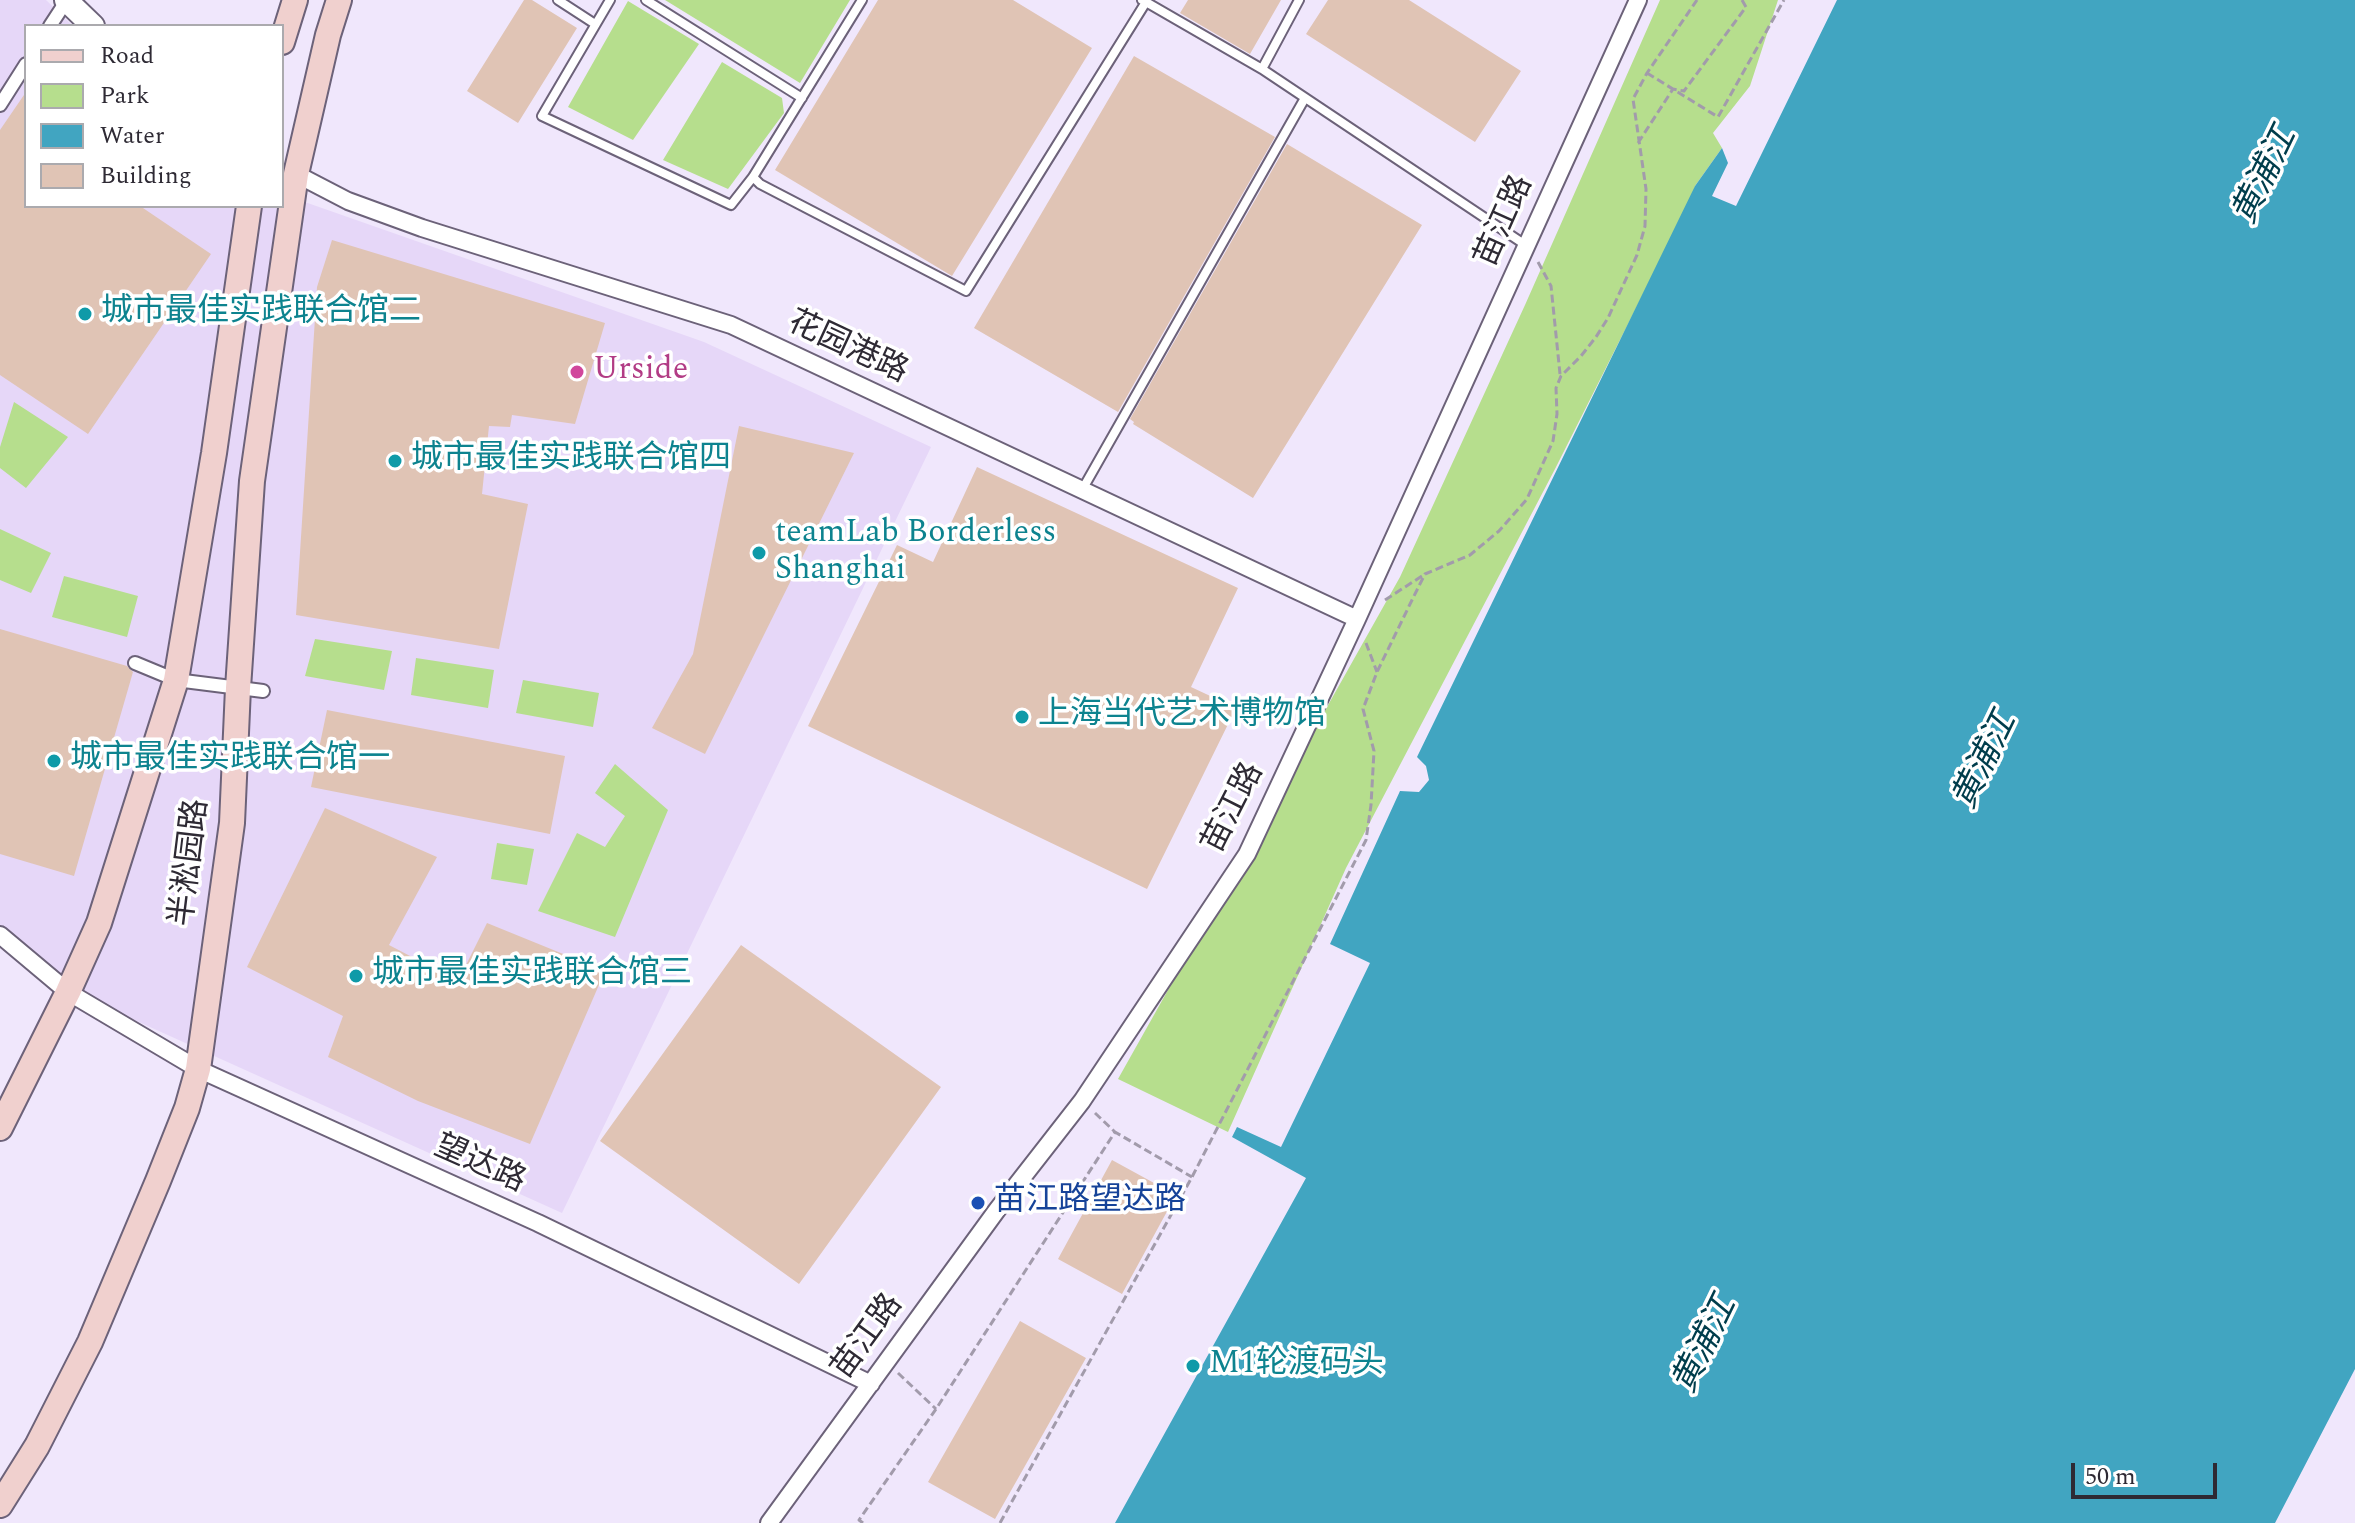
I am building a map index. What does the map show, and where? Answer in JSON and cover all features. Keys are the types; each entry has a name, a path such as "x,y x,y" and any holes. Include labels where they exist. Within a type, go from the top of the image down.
{"main road":[{"path":"284,36 295,0"},
{"name":"半淞园路","path":"0,1505 37,1446 90,1342 187,1108 198,1069 232,823 252,481 289,170 339,0"},
{"name":"半淞园路","path":"0,1128 99,923 176,680 214,453 249,208"}],"street":[{"path":"51,24 67,0 91,24"},
{"name":"苗江路","path":"769,1523 997,1210 1082,1101 1247,854 1638,0"},
{"path":"0,105 24,67"},
{"name":"花园港路","path":"289,170 348,201 422,228 731,325 1357,619"},
{"path":"135,663 176,680 263,691"},
{"name":"望达路","path":"0,935 68,992 198,1069 538,1223 871,1384"}],"lane":[{"path":"558,0 595,24"},
{"path":"610,0 542,116 731,205 753,177 862,0"},
{"path":"646,0 802,98"},
{"path":"1262,69 1299,0"},
{"path":"753,177 760,184 966,291 1144,1 1262,69 1527,246"},
{"path":"1082,490 1305,98"}],"path":[{"path":"1377,672 1357,619 1425,574 1470,555 1499,531 1527,499 1553,441 1557,414 1556,388 1561,376 1596,337 1637,255 1646,210 1646,189 1633,99 1697,0"},
{"path":"1673,89 1684,91 1746,7 1742,0"},
{"path":"1647,73 1718,117 1784,0"},
{"path":"1638,143 1673,89"},
{"path":"1527,246 1551,286 1561,376"},
{"path":"1000,1523 1192,1177 1366,840 1374,751 1363,709 1377,672 1425,574"},
{"path":"1082,1101 1115,1132 1192,1177"},
{"path":"860,1522 1115,1132"},
{"path":"886,1362 936,1409"}],"shaded area":[{"path":"0,0 46,0 71,24 24,24 24,208 284,208 284,195 704,342 931,447 562,1213 99,1004 0,938"}],"green space":[{"path":"665,0 850,0 800,83"},
{"path":"1660,0 1778,0 1750,86 1713,133 1722,148 1695,186 1555,469 1346,868 1228,1132 1118,1079 1400,577"},
{"path":"628,1 699,44 633,140 568,107"},
{"path":"722,62 782,98 784,113 728,189 663,160"},
{"path":"14,402 68,437 26,488 0,468 0,447"},
{"path":"0,529 51,553 31,593 0,580"},
{"path":"64,576 138,596 127,637 52,617"},
{"path":"315,639 392,651 384,690 305,676"},
{"path":"416,658 494,670 488,708 411,695"},
{"path":"523,680 599,693 593,727 516,713"},
{"path":"615,764 668,810 615,937 538,911 577,833 605,847 625,816 595,793"},
{"path":"497,843 534,849 527,885 491,879"}],"water":[{"name":"黄浦江","path":"1837,0 2355,0 2355,1369 2275,1523 1115,1523 1306,1178 1232,1137 1237,1127 1281,1147 1370,963 1330,944 1400,791 1419,792 1429,780 1426,766 1417,757 1695,186 1722,148 1728,163 1712,196 1736,206"}],"building":[{"path":"524,0 532,0 577,28 518,123 467,91"},
{"path":"878,0 1013,0 1092,48 952,276 775,170"},
{"path":"1188,0 1281,0 1250,54 1180,13"},
{"path":"1328,0 1409,0 1521,71 1475,142 1306,34"},
{"path":"1134,56 1275,137 1118,412 974,328"},
{"name":"城市最佳实践联合馆二","path":"24,95 24,208 143,208 211,254 88,434 0,375 0,130"},
{"path":"1287,144 1422,225 1253,498 1133,424 1130,419"},
{"name":"城市最佳实践联合馆四","path":"332,240 605,323 575,424 512,415 510,427 489,426 482,494 528,504 499,649 296,615 317,287"},
{"name":"teamLab Borderless Shanghai","path":"739,426 854,453 705,754 652,728 693,654"},
{"name":"上海当代艺术博物馆","path":"977,467 1238,588 1191,687 1236,708 1147,889 808,726 897,545 933,562"},
{"name":"城市最佳实践联合馆一","path":"0,629 127,666 133,672 74,876 0,854"},
{"path":"327,710 565,756 550,834 311,787"},
{"name":"城市最佳实践联合馆三","path":"325,808 437,857 389,945 458,981 487,923 605,971 530,1144 418,1101 328,1057 343,1016 247,967"},
{"path":"741,945 941,1087 799,1284 600,1141"},
{"path":"1112,1160 1176,1195 1122,1294 1058,1259"},
{"path":"1020,1321 1086,1358 995,1519 928,1482"}],"place":[{"name":"城市最佳实践联合馆二","path":"85,314"},
{"name":"Urside","path":"577,372"},
{"name":"城市最佳实践联合馆四","path":"395,461"},
{"name":"teamLab Borderless Shanghai","path":"759,553"},
{"name":"上海当代艺术博物馆","path":"1022,717"},
{"name":"城市最佳实践联合馆一","path":"54,761"},
{"name":"城市最佳实践联合馆三","path":"356,976"},
{"name":"苗江路望达路","path":"978,1203"},
{"name":"M1轮渡码头","path":"1193,1366"}]}
